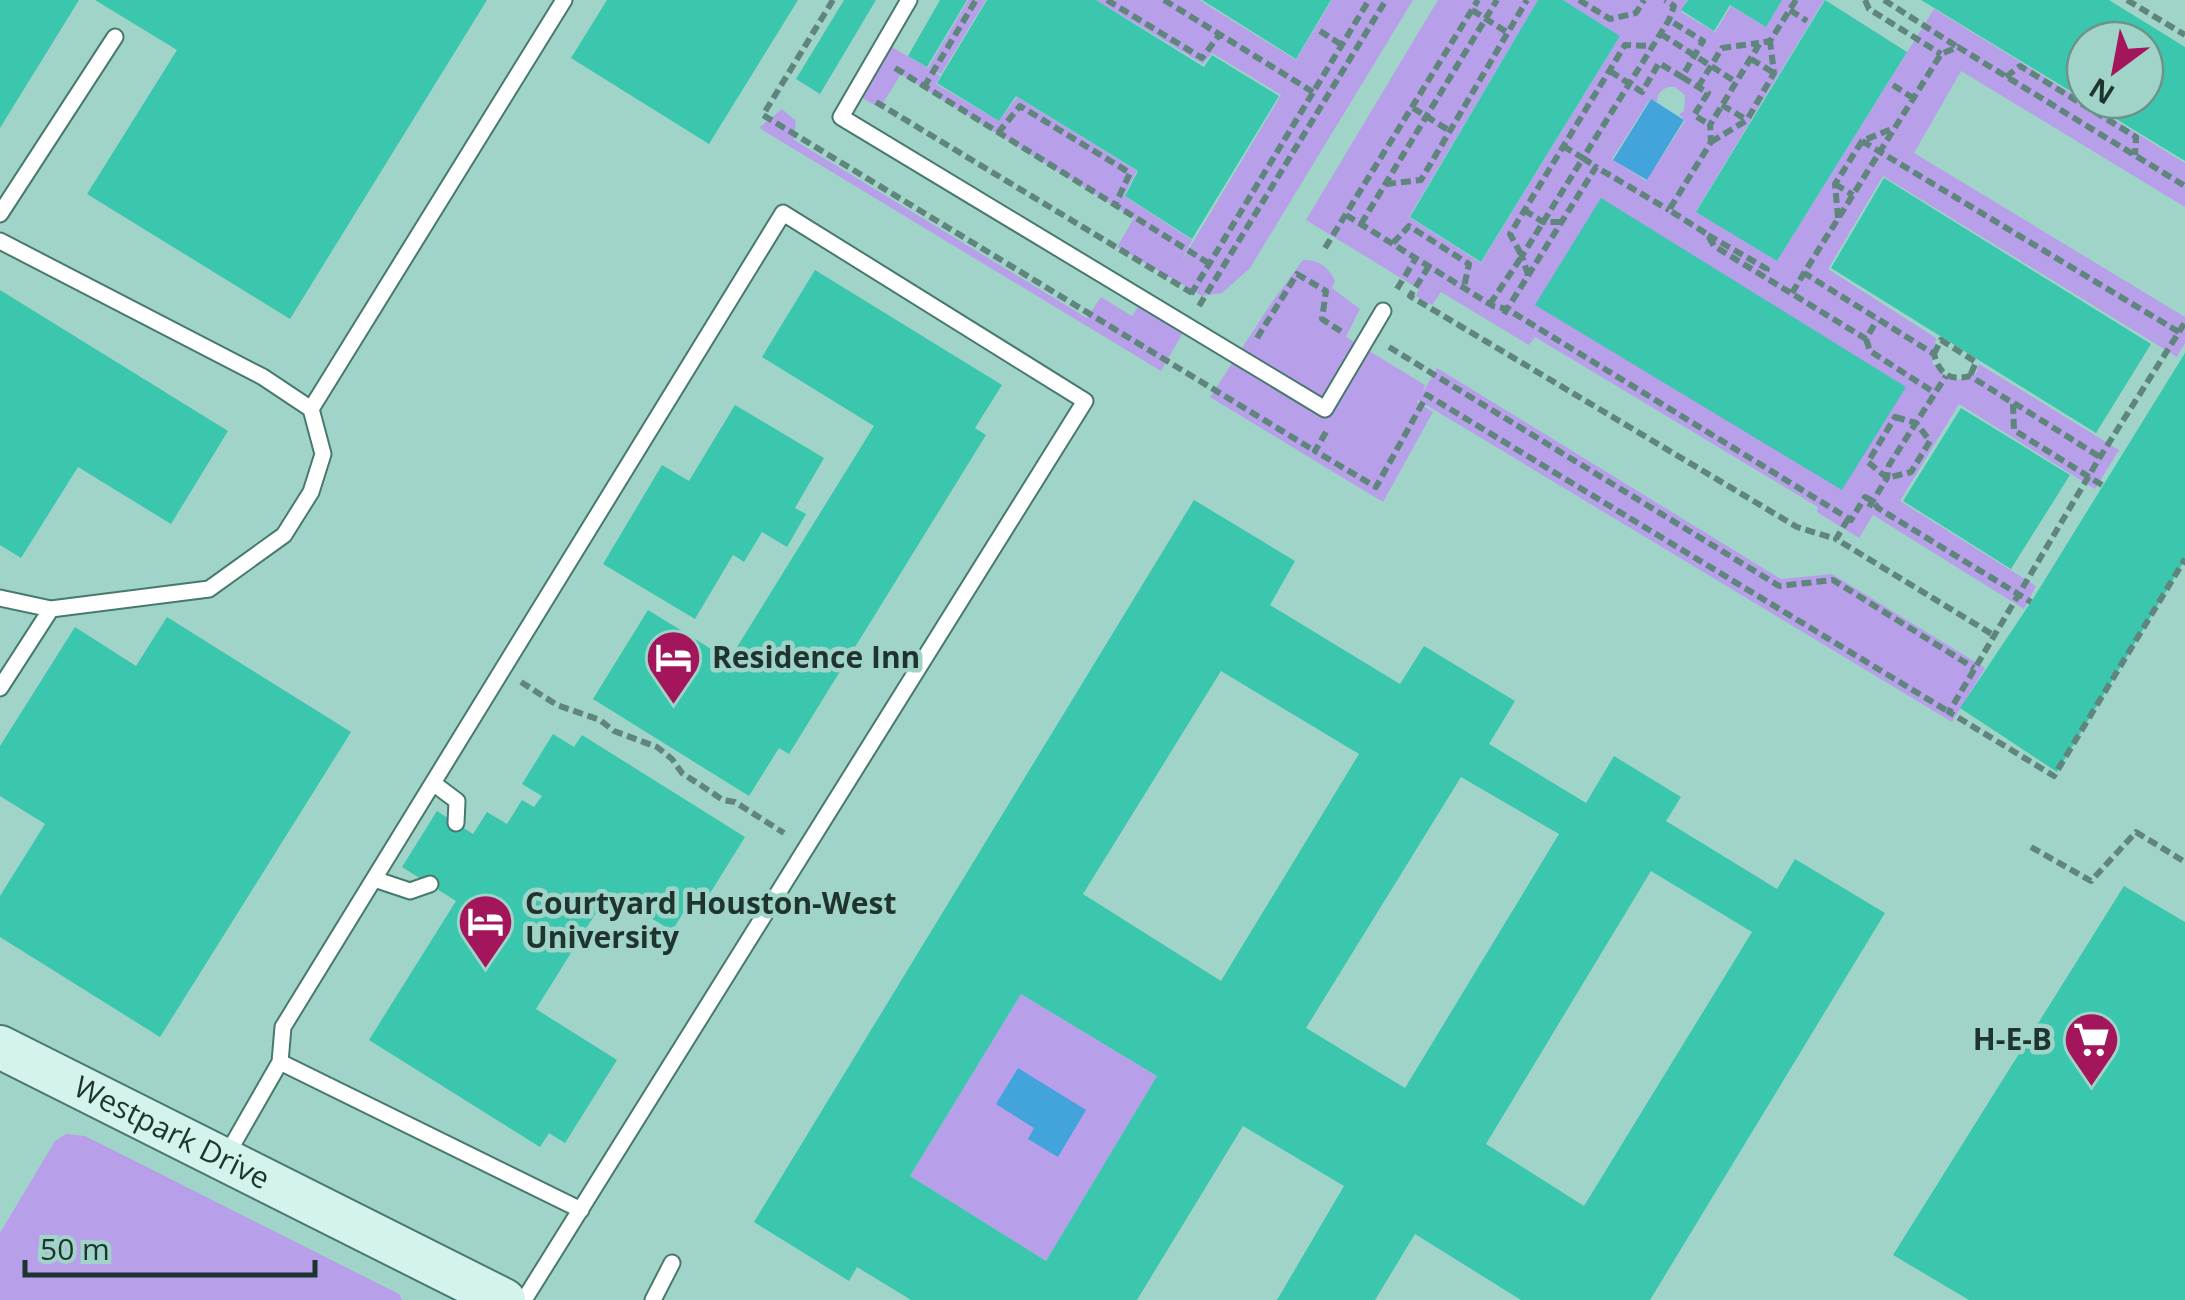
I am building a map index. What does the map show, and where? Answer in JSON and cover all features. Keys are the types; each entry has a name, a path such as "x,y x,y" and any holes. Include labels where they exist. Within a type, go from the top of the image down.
{"main road":[{"name":"Westpark Drive","path":"0,1047 483,1295"}],"lane":[{"path":"311,409 564,0"},
{"path":"909,0 841,118 1177,317 1325,410 1383,311"},
{"path":"0,214 115,37"},
{"path":"224,1159 280,1062 283,1027 784,213 1084,401 524,1300"},
{"path":"0,241 263,377 311,409 323,454 311,492 284,535 209,589 52,609 0,598"},
{"path":"0,688 52,609"},
{"path":"433,783 457,801 456,823"},
{"path":"374,879 410,891 430,884"},
{"path":"280,1062 580,1210"},
{"path":"652,1300 672,1262"}],"path":[{"path":"924,86 976,0"},
{"path":"1107,0 1202,58 1220,34"},
{"path":"1164,0 1312,92"},
{"path":"1366,1 1177,317 1190,320 1386,0"},
{"path":"1325,248 1478,0"},
{"path":"1361,224 1497,0"},
{"path":"1386,184 1421,180 1527,0"},
{"path":"1581,0 1610,19 1636,13 1644,0"},
{"path":"1490,304 1661,34 1674,6 1665,0"},
{"path":"1669,210 1711,142 1747,120 1774,73 1770,41 1796,0"},
{"path":"1865,0 1869,9 1941,54"},
{"path":"1884,0 2185,186"},
{"path":"2127,0 2185,35"},
{"path":"1472,10 1508,33"},
{"path":"1790,10 1807,21"},
{"path":"1669,20 1703,41 1682,77"},
{"path":"1320,31 1342,45"},
{"path":"1661,34 1736,82"},
{"path":"1698,87 1722,48 1770,41"},
{"path":"1711,142 1710,125 1760,43"},
{"path":"1528,276 1510,234 1625,46 1653,46"},
{"path":"1792,293 1941,54 1958,47"},
{"path":"1750,58 1774,73"},
{"path":"1610,71 1642,92 1659,64 1708,93 1694,115 1710,125"},
{"path":"890,65 1210,264"},
{"path":"2006,76 2020,66 2103,116 2136,137 2135,155"},
{"path":"1893,85 1914,98"},
{"path":"857,90 1192,293"},
{"path":"1722,105 1747,120"},
{"path":"998,133 1020,106 1130,173 1116,206"},
{"path":"1413,108 1450,131"},
{"path":"1838,219 1834,184 1862,141 1895,128"},
{"path":"1862,141 2179,332"},
{"path":"1563,146 1707,234 1714,246 1866,339 1870,351 1935,392"},
{"path":"1506,312 1596,166"},
{"path":"1834,184 1853,195"},
{"path":"1524,210 1543,222 1562,222"},
{"path":"1346,215 1851,520 1864,496 1871,504 2031,602"},
{"path":"1393,243 1410,226 1469,264 1464,287"},
{"path":"1383,311 1416,258"},
{"path":"1429,266 1410,296 1797,527 1836,539 1994,636"},
{"path":"1804,273 1934,354 1946,376 1970,376 2100,457"},
{"path":"1248,352 1297,274 1326,292 1322,319 1342,332 1332,365 1356,380 1380,341 1780,586 1833,580 1974,668"},
{"path":"1866,339 1878,320"},
{"path":"1948,712 2185,322"},
{"path":"1934,354 1942,340 1976,362 1970,376"},
{"path":"1871,504 1889,465 1946,376"},
{"path":"1327,430 1315,451 1376,487 1427,395 2054,776 2185,559"},
{"path":"2013,403 2014,430 2102,485"},
{"path":"1895,417 1916,423 1930,441 1911,472 1886,478 1868,462 1895,417"},
{"path":"1836,539 1848,518"},
{"path":"502,670 558,705 657,747 682,773 723,800 736,802 806,848"},
{"path":"2031,846 2091,881 2136,832 2185,862"}],"shaded area":[{"path":"968,0 986,0 941,74 929,68 940,76 936,84 999,121 1017,97 1137,171 1124,196 1192,240 1180,264 1281,95 1212,53 1203,64 1096,0 1199,0 1296,60 1332,0 1413,0 1250,268 1222,293 1202,296 1117,247 1134,218 901,74 880,108 855,94 885,43 928,68"},
{"path":"1438,0 1538,0 1409,217 1481,263 1620,36 1563,0 1687,0 1681,12 1715,32 1731,6 1766,27 1782,0 1824,0 1696,211 1777,261 1934,9 2065,89 2065,120 2115,120 2185,163 2185,207 1961,71 1914,153 2185,317 2185,343 2177,357 1883,176 1828,269 1936,338 1932,363 1953,381 1976,374 1979,364 2119,450 2095,489 1959,404 1900,501 2036,586 2024,609 1873,515 1859,538 1817,512 1818,507 1535,337 1529,345 1441,292 1432,305 1416,296 1419,289 1306,220","holes":["1668,87 1685,95 1684,111 1679,114 1685,121 1646,181 1612,159 1650,99 1657,102 1661,91"]},
{"path":"782,109 796,121 794,140 1087,318 1101,297 1132,316 1146,295 1190,320 1161,371 759,128"},
{"path":"1303,260 1326,268 1335,281 1332,288 1360,309 1346,337 1425,385 1422,394 1437,368 1781,579 1832,574 1985,668 1952,722 1418,400 1433,412 1383,502 1210,397"},
{"path":"1021,994 1157,1076 1046,1261 910,1176"},
{"path":"66,1134 85,1136 399,1294 402,1300 0,1300 0,1233 55,1141"}],"water":[{"path":"1651,99 1684,120 1647,180 1613,160"},
{"path":"1018,1068 1086,1110 1058,1157 1028,1139 1034,1128 996,1104"}],"building":[{"path":"0,0 79,0 0,128"},
{"path":"95,0 487,0 290,319 87,194 177,50"},
{"path":"607,0 798,0 709,144 571,58"},
{"path":"844,0 876,0 820,94 796,79"},
{"path":"940,0 967,0 927,67 908,56"},
{"path":"987,0 1096,0 1204,67 1212,55 1279,96 1192,239 1125,196 1138,171 1016,96 999,121 937,83"},
{"path":"1202,0 1331,0 1296,59"},
{"path":"1538,0 1563,0 1620,36 1481,262 1410,217"},
{"path":"1688,0 1782,0 1766,27 1730,5 1714,31 1681,10"},
{"path":"1825,0 1907,52 1777,261 1696,212"},
{"path":"1921,0 2109,0 2141,20 2065,20 2065,88"},
{"path":"2165,35 2185,47 2185,161 2118,120 2165,120"},
{"path":"1884,178 2151,344 2096,433 1831,268"},
{"path":"1601,198 1906,387 1842,490 1535,305"},
{"path":"815,270 1002,385 975,428 986,435 789,754 779,748 749,796 593,699 648,610 729,660 874,426 762,357"},
{"path":"0,290 228,431 171,524 78,467 21,558 0,545"},
{"path":"2185,353 2185,560 2057,772 1960,708 2031,602"},
{"path":"735,405 824,458 795,508 806,514 787,547 762,532 744,562 733,555 695,619 603,564 662,465 689,481"},
{"path":"1961,408 2070,475 2011,569 1903,501"},
{"path":"1194,500 1295,561 1270,605 1400,684 1424,646 1515,701 1489,744 1586,803 1614,756 1681,797 1666,821 1777,889 1795,859 1885,913 1650,1300 1521,1300 1415,1234 1375,1300 1277,1300 1344,1186 1243,1126 1137,1300 911,1300 857,1267 849,1281 754,1222","holes":["1221,671 1359,754 1221,981 1083,894","1461,777 1559,834 1405,1088 1306,1028","1651,871 1752,932 1584,1206 1486,1144","1021,994 1157,1076 1046,1261 910,1176"]},
{"path":"167,617 351,732 160,1037 0,937 0,896 45,824 0,796 0,746 75,627 136,666"},
{"name":"Courtyard Houston-West University","path":"553,734 574,747 582,735 745,837 707,898 696,892 672,931 609,892 536,1009 617,1060 565,1143 549,1133 540,1147 369,1040 456,901 402,867 437,811 473,834 487,812 507,824 522,800 534,807 542,796 522,784"},
{"name":"H-E-B","path":"2124,886 2185,922 2185,1300 1969,1300 1893,1255"}],"place":[{"name":"Residence Inn","path":"673,707"},
{"name":"Courtyard Houston-West University","path":"486,970"},
{"name":"H-E-B","path":"2091,1089"}]}
